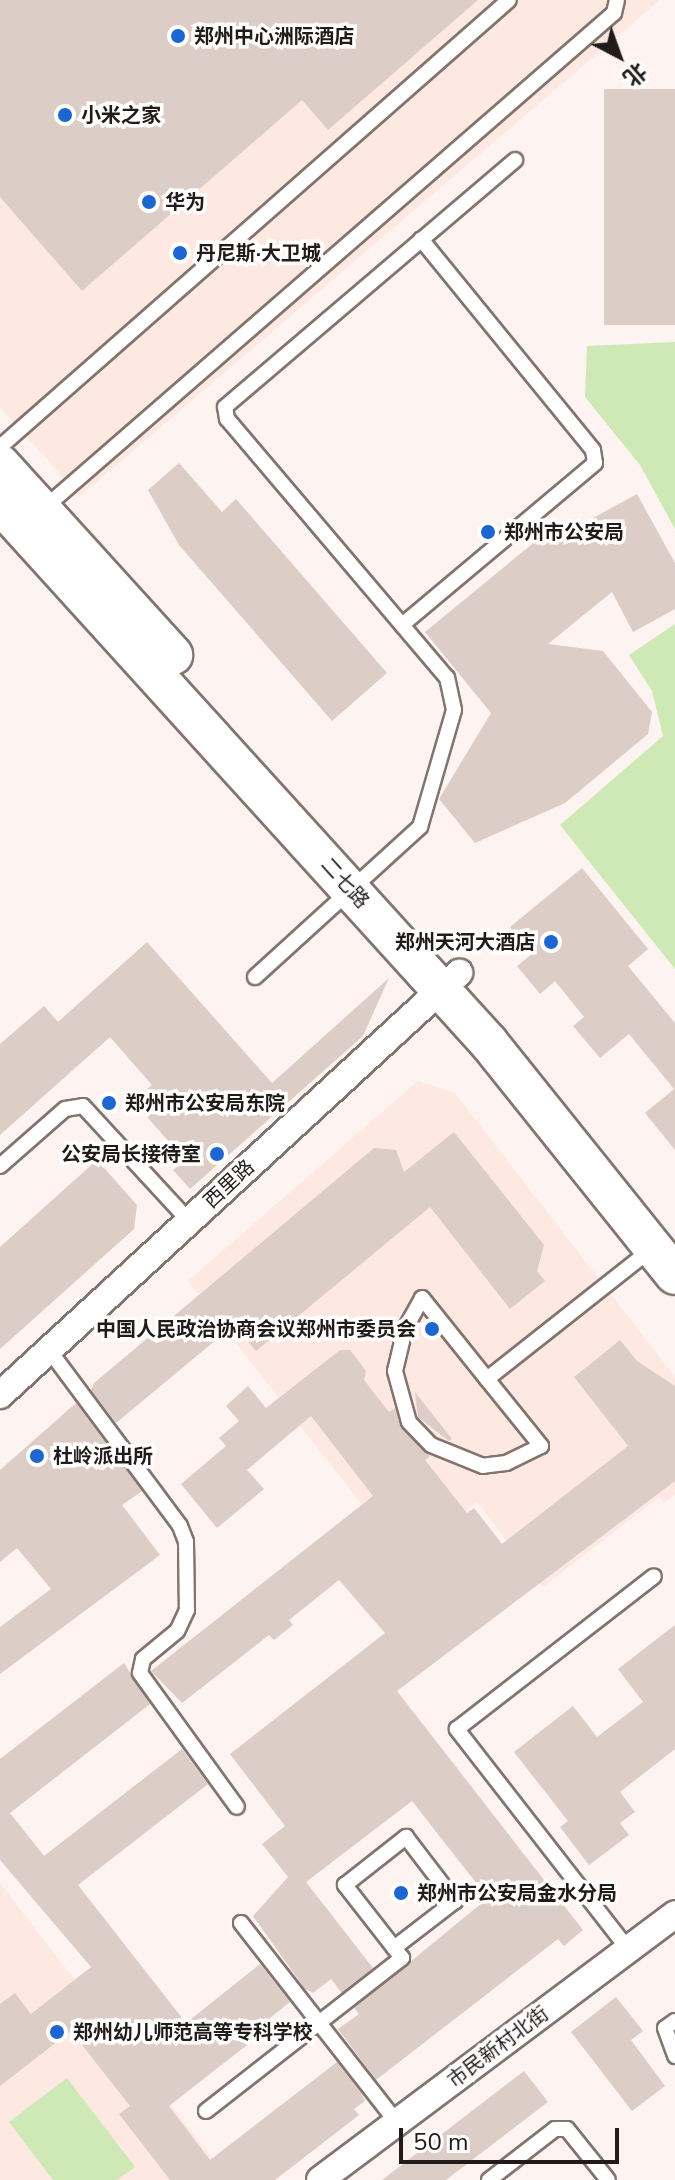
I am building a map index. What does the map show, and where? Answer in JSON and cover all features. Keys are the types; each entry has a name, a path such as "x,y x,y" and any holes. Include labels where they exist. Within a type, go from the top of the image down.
{"main road":[{"name":"二七路","path":"0,464 450,981 668,1253"},
{"name":"二七路","path":"0,504 363,884"}],"street":[{"name":"西里路","path":"0,1395 450,981"},
{"name":"市民新村北街","path":"325,2179 675,1914"}],"lane":[{"path":"0,447 509,0"},
{"path":"42,510 614,13 617,0"},
{"path":"255,977 363,884 420,827 454,710 447,678 227,419 225,407 515,160"},
{"path":"402,625 595,463 593,450 421,239"},
{"path":"0,1166 65,1109 83,1106 189,1221"},
{"path":"487,1379 668,1253"},
{"path":"422,1298 431,1309 487,1379 541,1446 506,1463 483,1466 444,1453 409,1422 395,1371 405,1329 422,1298"},
{"path":"49,1350 180,1526 186,1542 187,1610 177,1631 143,1659 140,1673 237,1807"},
{"path":"628,1949 457,1729 654,1576"},
{"path":"206,2111 402,1958 394,1948 345,1885 406,1837 455,1901 394,1948"},
{"path":"241,1923 397,2123"},
{"path":"675,2021 665,2028 675,2056"},
{"path":"489,2180 555,2129 567,2129 608,2180"}],"shaded area":[{"name":"丹尼斯·大卫城","path":"0,0 660,0 80,496 0,407"},
{"name":"中国人民政治协商会议郑州市委员会","path":"418,1081 455,1093 675,1377 675,1495 664,1503 659,1497 543,1587 477,1502 404,1559 188,1281"},
{"name":"郑州幼儿师范高等专科学校","path":"0,1883 229,2180 0,2180"}],"green space":[{"path":"675,342 675,529 640,465 585,397 587,346"},
{"path":"675,624 675,969 560,825 663,736 652,691 629,655"},
{"path":"67,2078 135,2167 117,2180 53,2180 9,2122"}],"building":[{"path":"0,0 478,0 328,130 302,100 82,291 0,197"},
{"path":"604,89 675,89 675,325 604,325"},
{"path":"179,463 222,512 236,499 387,673 332,721 179,545 148,490"},
{"path":"637,494 675,563 675,609 633,632 612,592 548,644 603,651 652,712 648,734 565,803 475,843 439,799 491,713 425,632 537,540 542,546"},
{"path":"582,868 648,949 628,966 675,1023 675,1150 645,1113 674,1089 629,1034 600,1058 573,1026 584,1017 555,981 540,994 517,966 532,954 510,927"},
{"path":"147,942 272,1083 389,978 363,1036 190,1189 173,1170 185,1160 133,1101 152,1085 110,1037 0,1135 0,1044 44,1006 58,1022"},
{"path":"454,1132 544,1245 537,1271 545,1281 510,1309 430,1207 256,1351 234,1325 116,1423 91,1390 94,1383 374,1148 396,1150 404,1172"},
{"path":"97,1160 137,1205 134,1229 0,1349 0,1247"},
{"path":"620,1340 637,1361 675,1386 675,1481 397,1691 583,1930 564,1946 558,1939 376,2080 338,2029 359,2014 354,2008 488,1898 412,1801 306,1882 373,1968 342,1993 331,1979 313,1993 305,1989 253,1916 288,1877 262,1844 285,1826 230,1754 385,1633 339,1580 289,1620 293,1625 274,1640 269,1635 182,1703 151,1671 373,1496 311,1416 247,1470 264,1489 217,1528 181,1484 226,1446 219,1438 239,1421 226,1406 248,1386 266,1408 340,1350 350,1350 366,1371 364,1380 389,1412 395,1408 401,1428 430,1456 425,1460 467,1513 474,1508 502,1544 628,1446 574,1377"},
{"path":"415,1392 452,1439 449,1441 418,1417"},
{"path":"76,1403 142,1491 122,1505 160,1555 0,1674 0,1627 51,1589 17,1548 0,1562 0,1470"},
{"path":"675,1625 675,1749 620,1792 635,1812 620,1823 629,1835 589,1865 560,1827 568,1821 514,1752 573,1706 597,1737 643,1702 618,1669"},
{"path":"124,1663 150,1704 10,1813 44,1856 182,1749 208,1784 78,1885 186,2023 260,1964 290,2002 270,2018 274,2024 169,2106 210,2160 337,2062 361,2093 365,2101 354,2109 359,2115 275,2180 170,2180 119,2114 130,2106 71,2031 0,2086 0,2004 15,1993 31,2014 91,1967 0,1860 0,1759"},
{"path":"616,1997 643,2031 631,2040 665,2086 632,2111 571,2032"},
{"path":"524,2071 548,2102 446,2180 382,2180"}],"place":[{"name":"郑州中心洲际酒店","path":"178,36"},
{"name":"小米之家","path":"65,115"},
{"name":"华为","path":"149,202"},
{"name":"丹尼斯·大卫城","path":"180,253"},
{"name":"郑州市公安局","path":"488,532"},
{"name":"郑州天河大酒店","path":"551,942"},
{"name":"郑州市公安局东院","path":"109,1103"},
{"name":"公安局长接待室","path":"217,1154"},
{"name":"中国人民政治协商会议郑州市委员会","path":"432,1329"},
{"name":"杜岭派出所","path":"37,1456"},
{"name":"郑州市公安局金水分局","path":"401,1893"},
{"name":"郑州幼儿师范高等专科学校","path":"57,2032"}]}
